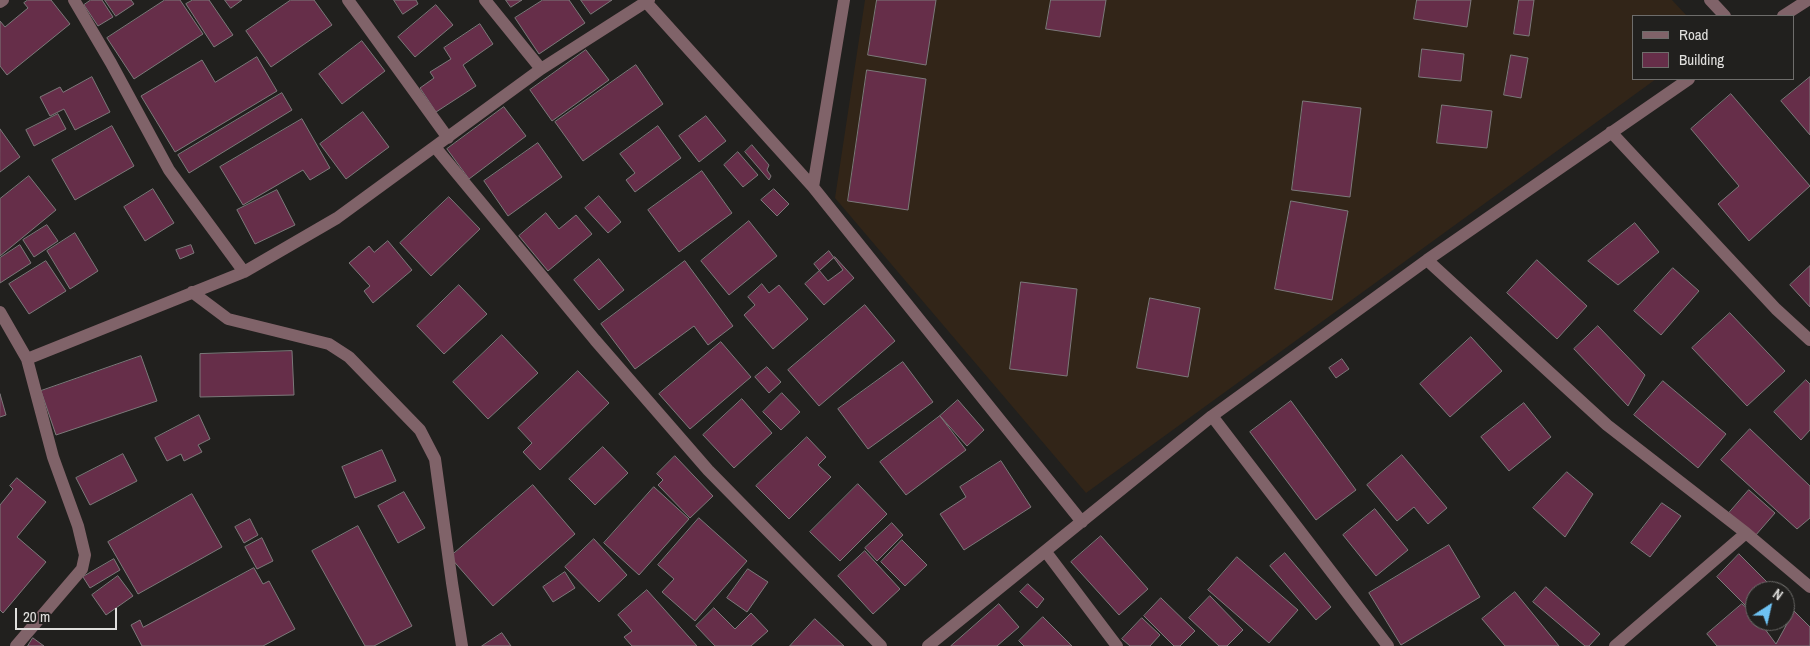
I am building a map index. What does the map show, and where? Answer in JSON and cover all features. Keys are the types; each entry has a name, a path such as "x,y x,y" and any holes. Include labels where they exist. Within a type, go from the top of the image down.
{"street":[{"path":"74,0 111,63 169,170 244,272"},
{"path":"348,0 448,138"},
{"path":"485,0 541,69"},
{"path":"813,187 844,0"},
{"path":"1710,0 1724,15"},
{"path":"1785,15 1808,0"},
{"path":"27,359 244,272 337,218 541,69 648,1 813,187 1082,522"},
{"path":"928,646 1212,416 1426,260 1688,80"},
{"path":"1611,132 1776,308 1810,340"},
{"path":"435,147 595,340 708,470 881,646"},
{"path":"1426,260 1607,425 1746,533 1810,588"},
{"path":"192,292 228,319 329,344 349,357 420,430 436,459 462,646"},
{"path":"0,312 27,359 53,457 78,526 85,555 82,568 76,576 16,646"},
{"path":"1212,416 1388,646"},
{"path":"1615,646 1746,533"},
{"path":"1046,552 1117,646"}],"shaded area":[{"path":"865,0 1672,0 1686,15 1632,15 1632,80 1655,80 1086,493 835,198"}],"building":[{"path":"28,0 51,0 70,24 7,75 0,66 0,21 5,27 28,8 24,3"},
{"path":"91,0 102,0 113,17 98,26 84,5"},
{"path":"105,0 131,0 134,4 116,16"},
{"path":"165,0 180,0 203,34 134,79 107,38"},
{"path":"193,0 209,0 233,35 214,47 186,4"},
{"path":"225,0 242,0 231,8"},
{"path":"291,0 314,0 332,25 271,67 246,31"},
{"path":"394,0 416,0 418,4 403,14"},
{"path":"506,0 522,0 511,7"},
{"path":"543,0 569,0 585,23 539,54 515,18"},
{"path":"581,0 612,0 591,14"},
{"path":"877,0 936,0 926,65 868,55"},
{"path":"1051,0 1106,0 1100,37 1046,29"},
{"path":"1417,0 1471,0 1467,27 1414,19"},
{"path":"1519,0 1534,0 1529,36 1514,34"},
{"path":"436,5 453,25 415,57 398,37"},
{"path":"480,24 493,44 463,65 476,86 436,112 420,88 434,78 430,72 451,59 444,48"},
{"path":"362,41 385,71 342,104 319,74"},
{"path":"1422,49 1464,54 1461,81 1419,77"},
{"path":"586,50 609,80 552,121 530,90"},
{"path":"1511,55 1528,58 1521,98 1504,95"},
{"path":"257,57 277,91 175,152 141,96 202,60 215,82"},
{"path":"636,65 663,104 583,161 555,122"},
{"path":"867,70 926,79 908,210 848,201"},
{"path":"92,77 110,112 75,130 64,109 50,116 40,97 60,87 63,92"},
{"path":"1810,77 1810,135 1781,101"},
{"path":"282,93 292,110 189,173 178,155"},
{"path":"1731,94 1810,186 1749,241 1718,204 1739,186 1691,129"},
{"path":"1303,101 1361,108 1350,197 1292,190"},
{"path":"1442,105 1492,111 1487,148 1437,143"},
{"path":"504,107 526,136 469,179 447,149"},
{"path":"363,112 389,147 346,179 320,144"},
{"path":"58,114 66,129 34,146 26,130"},
{"path":"706,116 726,141 699,162 679,136"},
{"path":"302,119 330,168 310,180 303,170 243,205 220,167"},
{"path":"112,126 134,166 75,200 52,160"},
{"path":"658,126 681,158 635,192 626,180 635,173 620,154"},
{"path":"0,129 20,157 0,172"},
{"path":"538,143 562,177 508,216 484,181"},
{"path":"752,145 769,165 767,170 771,176 769,180 745,152"},
{"path":"738,152 758,175 743,187 724,165"},
{"path":"702,171 732,213 679,252 648,210"},
{"path":"29,176 56,210 0,256 0,199"},
{"path":"153,189 174,223 145,241 124,207"},
{"path":"774,189 789,204 777,216 761,200"},
{"path":"277,190 295,225 255,244 237,210"},
{"path":"599,196 621,222 608,233 585,208"},
{"path":"449,197 480,229 431,276 400,243"},
{"path":"1291,201 1348,211 1332,300 1275,289"},
{"path":"546,213 559,229 576,215 592,234 548,271 519,236"},
{"path":"749,221 777,256 729,295 701,261"},
{"path":"1635,223 1659,252 1618,285 1588,261"},
{"path":"47,225 58,241 34,257 23,240"},
{"path":"75,233 98,271 70,289 47,251"},
{"path":"388,241 412,270 373,303 364,291 370,286 349,263 369,246 374,252"},
{"path":"20,245 31,263 0,283 0,258"},
{"path":"191,245 194,253 180,259 176,250"},
{"path":"829,251 843,270 828,281 814,264"},
{"path":"835,257 854,278 824,305 805,284"},
{"path":"599,259 624,290 599,310 574,280"},
{"path":"1537,260 1587,306 1557,339 1507,293"},
{"path":"46,261 66,291 29,314 9,284"},
{"path":"685,261 733,326 708,345 694,326 635,369 601,324"},
{"path":"1810,266 1810,307 1790,285"},
{"path":"1673,268 1699,291 1661,335 1634,311"},
{"path":"1021,282 1077,289 1067,376 1010,369"},
{"path":"762,284 769,293 779,285 808,319 773,349 744,315 755,305 748,297"},
{"path":"459,285 487,314 444,354 417,326"},
{"path":"1150,298 1200,308 1188,377 1137,368"},
{"path":"865,305 895,341 819,406 788,370"},
{"path":"1730,313 1785,371 1747,406 1692,348"},
{"path":"1598,326 1645,375 1628,406 1574,349"},
{"path":"502,335 538,373 488,419 453,382"},
{"path":"1471,337 1502,371 1450,417 1420,384"},
{"path":"721,342 751,377 690,429 659,394"},
{"path":"292,351 294,395 200,397 200,354"},
{"path":"141,356 157,401 56,435 41,391"},
{"path":"1342,359 1349,369 1336,378 1329,368"},
{"path":"903,362 933,402 868,449 838,409"},
{"path":"767,367 781,382 769,393 755,377"},
{"path":"578,371 609,403 540,470 523,452 532,443 518,428"},
{"path":"1806,380 1810,384 1810,430 1801,440 1774,412"},
{"path":"1663,381 1726,434 1698,468 1634,415"},
{"path":"782,393 800,412 781,430 763,412"},
{"path":"0,394 6,415 0,417"},
{"path":"742,399 772,433 734,468 703,435"},
{"path":"958,400 984,430 967,446 940,416"},
{"path":"1291,401 1356,490 1316,520 1250,432"},
{"path":"1524,403 1551,437 1509,471 1481,437"},
{"path":"199,415 210,439 198,445 202,452 184,461 181,454 167,461 155,438"},
{"path":"940,416 966,450 906,495 880,462"},
{"path":"1750,429 1810,486 1810,518 1797,529 1721,460"},
{"path":"807,437 826,457 818,465 831,477 789,519 756,486"},
{"path":"603,447 628,473 595,505 569,479"},
{"path":"382,450 396,481 355,498 342,467"},
{"path":"123,454 137,481 90,505 76,478"},
{"path":"1402,455 1447,508 1428,524 1414,507 1397,521 1367,485"},
{"path":"675,456 713,496 690,518 658,485 663,480 657,474"},
{"path":"1001,461 1031,507 964,550 940,514 966,497 960,487"},
{"path":"1567,472 1593,494 1565,537 1533,508"},
{"path":"17,478 46,502 17,537 46,562 3,613 0,610 0,505 13,489 10,486"},
{"path":"858,484 887,514 840,561 810,532"},
{"path":"533,485 575,534 493,606 450,557"},
{"path":"654,487 689,519 639,575 604,543"},
{"path":"1749,490 1775,513 1755,536 1729,513"},
{"path":"404,492 425,528 398,543 378,506"},
{"path":"192,494 222,547 138,594 108,542"},
{"path":"1662,503 1681,516 1650,557 1631,543"},
{"path":"1375,509 1408,550 1376,576 1343,535"},
{"path":"699,518 747,561 695,621 662,592 674,579 658,565"},
{"path":"250,519 258,535 244,543 235,527"},
{"path":"892,523 903,535 877,561 865,548"},
{"path":"358,526 412,626 374,646 365,646 312,551"},
{"path":"1101,536 1148,589 1119,615 1071,562"},
{"path":"262,538 273,561 257,569 245,547"},
{"path":"594,539 627,575 599,602 565,567"},
{"path":"902,540 927,565 905,586 881,562"},
{"path":"1449,545 1480,597 1401,645 1369,593"},
{"path":"865,551 900,589 873,614 838,576"},
{"path":"1285,553 1331,607 1316,620 1270,566"},
{"path":"1739,554 1766,581 1745,581 1745,605 1717,577"},
{"path":"1237,557 1298,610 1269,643 1208,590"},
{"path":"114,559 120,570 90,588 83,577"},
{"path":"254,568 263,584 269,581 295,629 263,646 142,646 131,625 140,620 143,627"},
{"path":"748,569 768,582 747,612 727,598"},
{"path":"565,572 575,588 553,602 543,587"},
{"path":"118,576 133,596 106,615 92,595"},
{"path":"1028,584 1044,599 1037,608 1020,592"},
{"path":"1546,587 1600,634 1589,646 1585,646 1533,602"},
{"path":"647,590 697,646 632,646 624,637 632,631 618,615"},
{"path":"1515,592 1559,646 1505,646 1482,619"},
{"path":"1210,596 1243,630 1227,646 1219,646 1189,618"},
{"path":"1161,598 1195,631 1180,646 1174,646 1144,616"},
{"path":"999,604 1019,627 997,646 951,646"},
{"path":"1742,604 1745,606 1745,631 1766,631 1776,644 1783,631 1795,631 1795,612 1810,627 1810,646 1717,646 1707,634"},
{"path":"714,608 735,629 751,613 768,631 751,646 715,646 696,626"},
{"path":"1043,617 1072,646 1024,646 1019,641"},
{"path":"1142,618 1160,635 1150,646 1130,646 1122,639"},
{"path":"815,619 844,646 790,646"},
{"path":"502,633 511,646 482,646"},
{"path":"33,638 44,646 28,646"}]}
